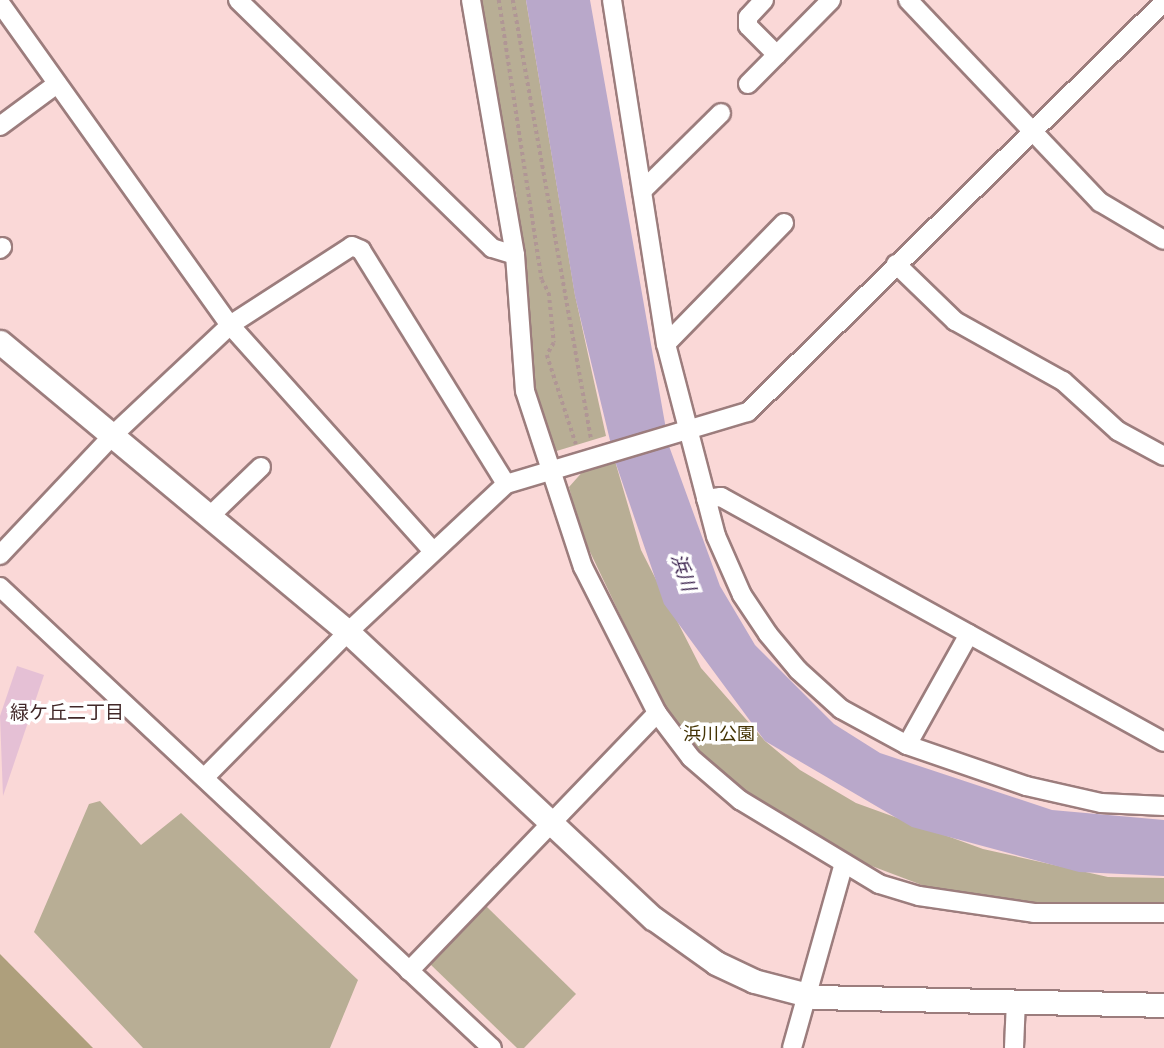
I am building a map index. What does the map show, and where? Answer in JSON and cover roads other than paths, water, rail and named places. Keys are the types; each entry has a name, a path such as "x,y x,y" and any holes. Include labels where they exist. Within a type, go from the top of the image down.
{"street":[{"path":"238,0 492,248 515,255"},
{"path":"471,0 515,255 525,391 583,567 657,713 691,758 740,800 843,866 919,896 1034,913 1164,914"},
{"path":"612,0 666,344 691,426 716,537 742,595 797,670 841,709 907,745 1026,786 1101,803 1164,806"},
{"path":"764,0 748,17 748,26 777,55"},
{"path":"748,84 831,0"},
{"path":"908,0 1100,202 1164,240"},
{"path":"205,777 432,550 506,484 549,468 691,426 708,428 748,412 1164,2"},
{"path":"0,3 230,325 432,550"},
{"path":"0,126 57,84"},
{"path":"642,191 721,113"},
{"path":"666,344 784,223"},
{"path":"0,555 112,436 230,325 352,246 361,250 506,484"},
{"path":"896,264 955,321 1063,381 1118,431 1164,456"},
{"path":"0,342 348,632 683,942 754,981 806,995 1164,1004"},
{"path":"209,517 261,467"},
{"path":"706,499 721,497 1164,742"},
{"path":"0,587 492,1048"},
{"path":"907,745 969,634"},
{"path":"409,971 657,713"},
{"path":"792,1048 843,866"},
{"path":"1014,1048 1016,1001"}],"water":[{"name":"浜川","path":"526,0 590,0 669,446 720,586 755,645 834,724 880,753 1052,810 1164,820 1164,876 1079,872 912,827 765,741 664,604 615,461 575,296"}],"district":[{"name":"緑ケ丘二丁目","path":"67,712"}],"park label":[{"name":"浜川公園","path":"719,733"}]}
